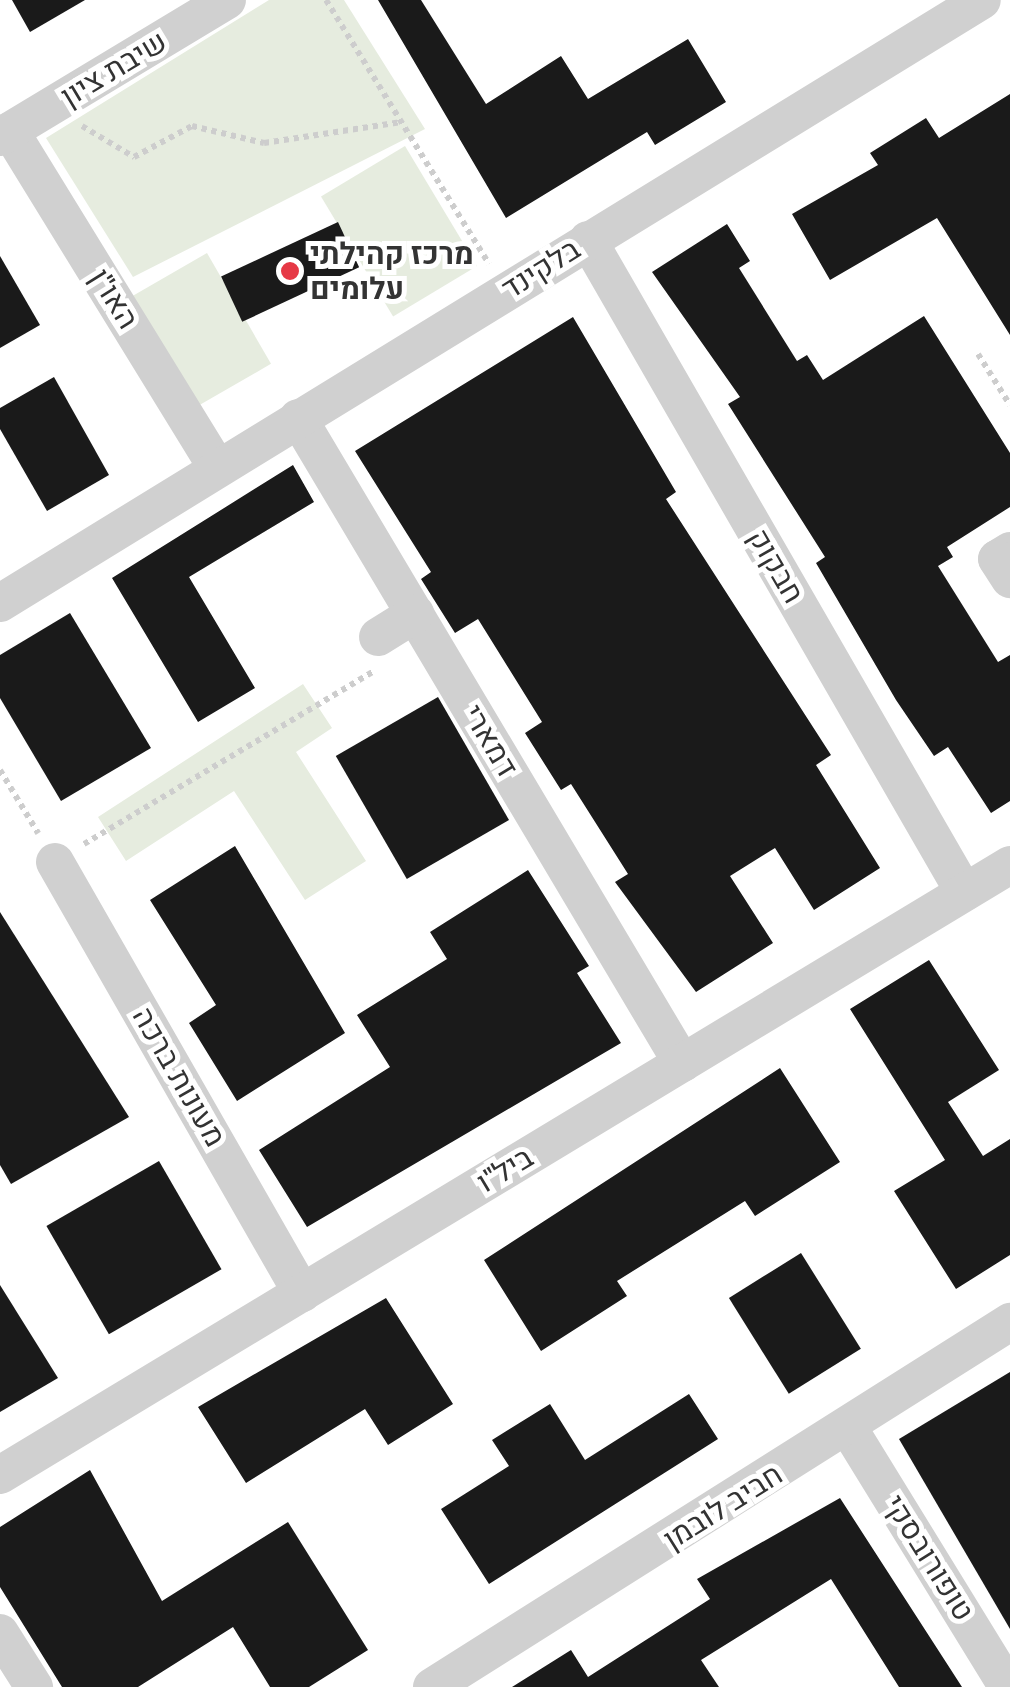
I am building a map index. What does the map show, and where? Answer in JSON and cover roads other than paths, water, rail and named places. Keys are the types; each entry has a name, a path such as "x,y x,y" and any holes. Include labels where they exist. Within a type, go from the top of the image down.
{"street":[{"name":"שיבת ציון","path":"5,134 227,0"},
{"name":"בלקינד","path":"0,603 982,0"},
{"name":"האו\"ן","path":"5,134 217,468"},
{"name":"חבקוק","path":"588,240 964,892"},
{"name":"דמארי","path":"298,418 682,1063"},
{"path":"378,653 415,614"},
{"name":"מעונות ברכה","path":"54,862 302,1292"},
{"name":"ביל\"ו","path":"0,1475 1010,865"},
{"name":"חביב לובמן","path":"432,1687 850,1429 1010,1322"},
{"name":"טופורובסקי","path":"850,1429 1008,1687"},
{"path":"0,1633 34,1687"}],"place":[{"name":"מרכז קהילתי עלומים","path":"290,271"}]}
